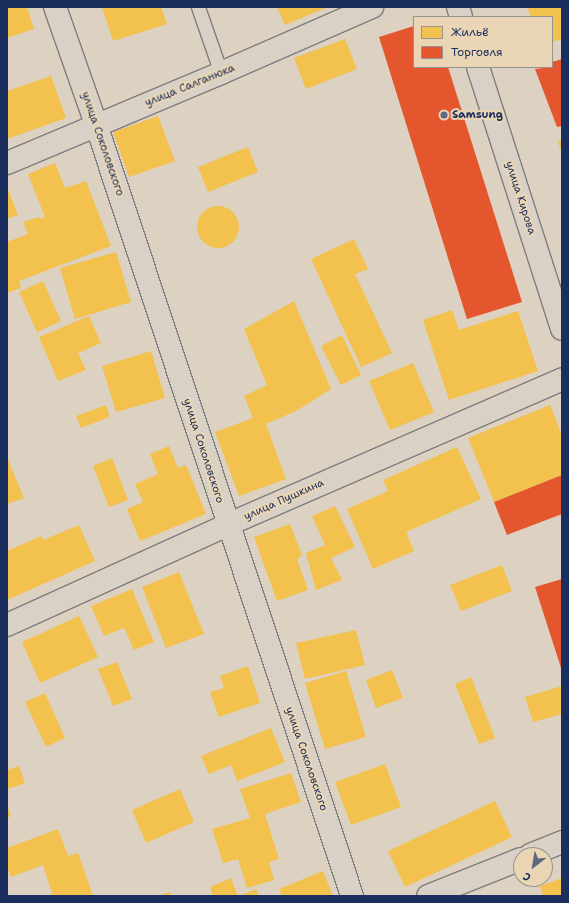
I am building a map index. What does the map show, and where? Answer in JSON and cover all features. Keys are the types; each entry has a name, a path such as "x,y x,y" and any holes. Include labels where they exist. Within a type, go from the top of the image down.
{"street":[{"name":"улица Соколовского","path":"55,7 96,124 227,525 352,896"},
{"name":"улица Салганюка","path":"7,162 221,73 372,7"},
{"name":"улица Кирова","path":"478,68 562,329"},
{"name":"улица Пушкина","path":"7,625 227,525 562,379"},
{"path":"550,847 562,842"},
{"path":"428,896 513,862"}],"lane":[{"path":"198,7 221,73"}],"building: Жильё":[{"path":"7,7 27,7 34,29 7,38"},
{"path":"102,7 161,7 167,24 113,41"},
{"path":"277,7 328,7 285,25"},
{"path":"527,7 562,7 562,39 553,42 553,16 531,16"},
{"path":"345,39 357,69 306,89 294,58"},
{"path":"51,76 66,118 7,139 7,91"},
{"path":"158,116 175,161 129,177 113,132"},
{"path":"562,140 562,153 558,142"},
{"path":"248,147 258,172 208,192 198,167"},
{"path":"55,163 65,188 86,181 111,246 19,281 21,288 7,293 7,242 28,234 23,222 39,217 40,219 45,217 28,174"},
{"path":"7,187 18,215 7,219"},
{"path":"218,206 233,212 239,227 233,242 218,248 203,242 197,227 203,212"},
{"path":"354,239 368,269 355,274 392,353 361,367 311,259"},
{"path":"116,252 131,302 75,319 60,268"},
{"path":"43,281 61,321 37,332 19,292"},
{"path":"294,301 331,389 296,411 266,424 286,479 239,496 215,432 253,418 244,396 267,385 244,329"},
{"path":"452,310 459,330 518,311 538,371 449,400 423,320"},
{"path":"89,316 101,343 78,353 86,370 58,381 39,337"},
{"path":"342,335 361,375 341,385 321,346"},
{"path":"151,351 165,398 116,412 102,366"},
{"path":"413,363 434,412 390,430 369,381"},
{"path":"106,405 110,417 81,428 76,416"},
{"path":"550,405 562,435 562,475 494,502 468,438"},
{"path":"169,446 178,468 186,465 206,514 140,541 127,509 143,502 135,484 158,474 150,454"},
{"path":"457,447 481,499 406,532 414,551 373,569 347,509 388,491 383,480"},
{"path":"7,457 24,498 7,504"},
{"path":"112,458 128,500 109,507 93,466"},
{"path":"335,506 355,547 331,558 342,580 316,590 306,553 325,545 312,516"},
{"path":"290,524 302,555 297,559 308,590 277,601 254,537"},
{"path":"79,525 95,561 7,600 7,551 41,536 43,540"},
{"path":"502,565 512,591 461,611 450,585"},
{"path":"179,572 204,634 166,648 142,587"},
{"path":"132,589 154,642 134,650 124,628 104,636 91,606"},
{"path":"79,616 98,657 40,683 22,642"},
{"path":"356,630 365,665 305,679 296,643"},
{"path":"117,662 132,699 113,706 98,669"},
{"path":"248,666 260,703 219,717 210,692 224,688 220,676"},
{"path":"392,670 403,698 376,708 366,680"},
{"path":"346,671 366,737 325,749 305,683"},
{"path":"471,677 495,738 479,744 455,684"},
{"path":"562,686 562,714 533,722 525,697"},
{"path":"45,693 65,738 46,747 25,702"},
{"path":"271,728 285,762 237,781 231,765 209,774 201,756"},
{"path":"385,764 401,807 351,825 335,782"},
{"path":"19,766 25,783 7,789 7,770"},
{"path":"291,773 301,802 265,814 279,859 269,862 274,880 247,888 238,859 223,863 212,829 250,818 240,789"},
{"path":"180,789 194,822 146,843 132,810"},
{"path":"495,801 512,837 405,887 388,851"},
{"path":"7,805 11,816 7,818"},
{"path":"58,829 68,856 78,853 93,896 46,896 52,894 43,865 11,877 7,867 7,848"},
{"path":"323,871 333,896 282,896 279,889"},
{"path":"231,878 238,896 213,896 210,887"},
{"path":"562,878 562,896 543,896 540,887 553,887 553,881"},
{"path":"256,889 259,896 239,896"},
{"path":"170,892 171,896 158,896"}],"building: Торговля":[{"path":"413,26 413,68 448,68 522,302 467,319 379,37"},
{"path":"562,59 562,126 557,127 535,69 553,68 553,62"},
{"path":"562,475 562,514 507,535 494,502"},
{"path":"562,579 562,671 535,587"}],"place":[{"name":"Samsung","path":"444,115"}]}
